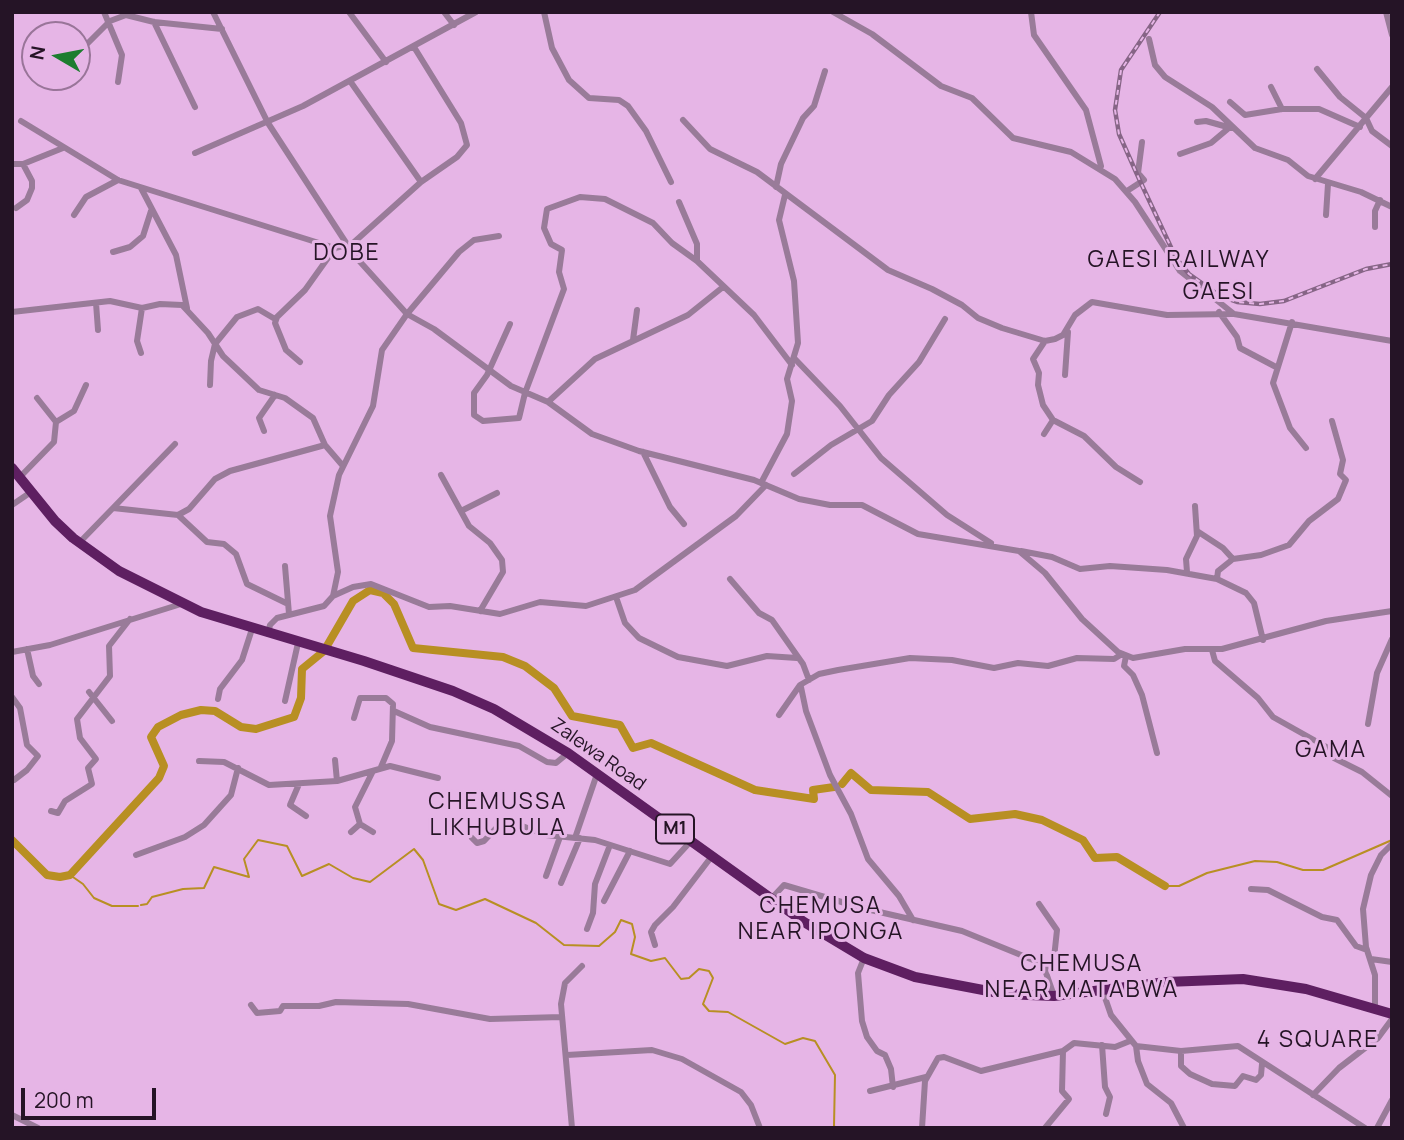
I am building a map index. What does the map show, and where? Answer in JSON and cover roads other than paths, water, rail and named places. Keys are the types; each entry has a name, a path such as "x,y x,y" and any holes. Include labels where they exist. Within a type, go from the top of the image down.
{"highway":[{"name":"Zalewa Road","path":"12,468 55,521 79,543 119,571 181,604 453,691 494,709 568,753 771,899 838,945 864,958 915,977 960,988 1054,996 1188,980 1243,979 1306,989 1392,1016"}],"street":[{"path":"104,12 122,55 118,82"},
{"path":"213,12 268,123 347,245 407,314 434,329 489,371 525,393 548,402 592,434 643,452 763,484 784,495 822,504 862,505 918,534 1052,557 1080,569 1110,566 1187,572 1217,579 1246,593 1254,603 1263,640"},
{"path":"349,12 386,62"},
{"path":"444,12 454,25"},
{"path":"195,153 268,123 477,12"},
{"path":"544,12 552,48 569,80 589,98 618,100 628,106 646,131 671,182"},
{"path":"833,12 872,34 941,86 972,98 1013,138 1071,152 1103,171 1127,191 1180,271 1234,314"},
{"path":"1031,12 1034,35 1086,110 1096,158 1103,171"},
{"path":"1386,12 1392,35"},
{"path":"91,40 110,21 126,15 154,22 222,29"},
{"path":"154,22 195,107"},
{"path":"1149,39 1155,65 1164,77 1212,107 1255,148 1288,160 1315,179 1380,200 1392,207"},
{"path":"21,121 118,180 335,248 347,245 463,152 468,140 454,111 414,47"},
{"path":"1317,69 1340,97 1366,118 1372,131 1392,146"},
{"path":"776,187 781,164 803,118 814,106 825,71"},
{"path":"350,81 421,183"},
{"path":"1271,87 1282,109"},
{"path":"1315,179 1392,87"},
{"path":"1230,102 1245,115 1282,109 1320,109 1360,127"},
{"path":"683,120 710,149 750,167 897,275 959,303 986,322 1045,341 1058,338 1069,328"},
{"path":"1197,122 1206,121 1232,128"},
{"path":"1180,154 1211,143 1232,128"},
{"path":"1127,191 1144,180 1139,173 1142,142"},
{"path":"12,164 23,164 63,148"},
{"path":"16,208 31,194 32,181 23,164"},
{"path":"74,215 86,197 118,180"},
{"path":"1326,215 1328,184"},
{"path":"141,188 176,255 187,307 225,359 236,365 258,390 296,404 313,418 325,445 343,466"},
{"path":"268,634 270,625 277,618 324,606 333,596 353,587 372,584 400,593 422,606 505,613 540,602 576,607 616,597 635,590 736,516 763,484 787,434 792,401 787,383 798,329 794,281 779,220 785,195"},
{"path":"510,324 489,371 474,393 476,418 488,422 518,420 564,285 560,275 562,250 551,244 544,228 547,209 580,197 613,201 653,223 672,243 697,261 754,315 793,362 859,430 881,458 947,515 994,545"},
{"path":"1375,227 1375,211 1380,200"},
{"path":"679,202 697,244 697,261"},
{"path":"113,252 130,247 143,236 151,211"},
{"path":"333,596 338,572 330,516 343,466 373,406 382,350 407,314 468,243 499,236"},
{"path":"275,319 305,290 335,248"},
{"path":"548,402 595,359 688,315 723,287"},
{"path":"12,312 116,302 142,308 168,303 187,307"},
{"path":"1065,375 1069,328 1075,315 1092,302 1167,316 1234,314 1392,341"},
{"path":"96,303 98,330"},
{"path":"141,353 137,341 142,308"},
{"path":"210,385 215,344 241,314 258,309 275,319 286,350 300,362"},
{"path":"633,340 637,310"},
{"path":"1219,313 1237,337 1240,348 1276,367"},
{"path":"794,474 831,445 859,430 877,416 889,395 914,369 946,319"},
{"path":"1292,322 1276,367 1273,386 1290,428 1306,448"},
{"path":"1045,341 1033,360 1039,373 1042,402 1053,419 1084,436 1116,467 1140,482"},
{"path":"56,422 74,411 86,385"},
{"path":"264,431 259,418 275,395"},
{"path":"19,478 53,445 56,422 37,398"},
{"path":"1044,434 1053,419"},
{"path":"1217,579 1218,571 1233,559 1251,558 1289,545 1309,522 1338,499 1346,480 1340,474 1343,460 1332,421"},
{"path":"79,543 175,444"},
{"path":"113,508 178,515 189,509 215,478 230,471 325,445"},
{"path":"643,452 670,507 684,524"},
{"path":"441,474 463,510 469,526 490,543 503,568 480,611"},
{"path":"12,505 31,492"},
{"path":"463,510 497,493"},
{"path":"1187,572 1186,559 1196,541 1195,506"},
{"path":"178,515 207,542 224,544 236,554 247,583 286,603"},
{"path":"1197,531 1223,548 1233,559"},
{"path":"1019,551 1045,573 1082,620 1124,655 1137,658 1185,649 1212,650 1263,640 1326,621 1392,611"},
{"path":"285,566 289,614"},
{"path":"730,579 759,612 772,620 808,680"},
{"path":"616,597 625,623 639,638 678,657 727,666 772,655 797,658"},
{"path":"12,652 50,645 181,604"},
{"path":"51,811 58,813 65,801 92,784 89,768 96,759 82,741 76,725 79,714 92,695 110,676 109,646 130,618"},
{"path":"218,699 222,685 242,660 253,629"},
{"path":"285,701 298,643"},
{"path":"1367,724 1376,677 1391,644"},
{"path":"27,649 33,676 39,684"},
{"path":"1212,650 1215,662 1258,698 1273,717 1328,748 1334,758 1362,772 1392,796"},
{"path":"779,715 800,685 829,671 908,658 953,660 993,668 1018,663 1048,666 1077,658 1114,659 1124,655"},
{"path":"1124,655 1125,667 1133,675 1142,695 1157,753"},
{"path":"800,685 806,711 829,773 851,814 868,859 899,896 914,921"},
{"path":"92,695 112,721"},
{"path":"12,697 20,708 26,742 38,755 27,770 14,780"},
{"path":"354,718 360,698 386,698 394,710 430,727 519,746 547,762 556,763 568,753"},
{"path":"381,767 392,741 394,710"},
{"path":"199,761 216,760 238,768 269,785 337,781 381,767 398,767 438,778"},
{"path":"335,760 337,781"},
{"path":"136,855 185,837 204,825 231,795 238,768"},
{"path":"373,771 355,807 360,824 373,832"},
{"path":"561,883 597,774"},
{"path":"299,784 290,806 306,816"},
{"path":"472,838 477,843 484,841 506,820 546,835 610,845 670,863 691,841"},
{"path":"351,832 360,824"},
{"path":"546,876 560,836"},
{"path":"1375,1009 1375,975 1367,950 1363,909 1369,881 1381,855 1392,844"},
{"path":"587,929 593,913 595,884 610,845"},
{"path":"604,901 630,850"},
{"path":"655,945 651,932 654,925 674,907 712,856"},
{"path":"771,899 784,885 914,921 962,931 1046,968"},
{"path":"1251,888 1268,890 1322,917 1337,919 1356,946 1367,950"},
{"path":"1039,904 1057,930 1054,958 1046,968"},
{"path":"864,958 858,974 862,1021 867,1037 888,1062 893,1087"},
{"path":"1371,960 1392,962"},
{"path":"572,1128 561,1017 565,983 582,966"},
{"path":"1046,968 1054,996"},
{"path":"1102,989 1111,1015 1133,1044 1147,1084 1171,1103 1184,1128"},
{"path":"251,1004 257,1013 280,1011 283,1006 319,1006 336,1002 408,1004 500,1019 561,1017"},
{"path":"1313,1095 1339,1068 1378,1038 1392,1016"},
{"path":"922,1128 926,1077 941,1057 981,1071 1063,1051 1077,1042 1115,1047 1133,1044 1181,1051 1236,1046 1365,1128"},
{"path":"1102,1045 1105,1087 1110,1097 1106,1114"},
{"path":"566,1055 621,1054 652,1050 682,1059 741,1092 751,1105 760,1128"},
{"path":"1045,1128 1069,1099 1062,1091 1063,1051"},
{"path":"1181,1051 1181,1066 1190,1074 1212,1084 1235,1086 1243,1076 1256,1080 1261,1075 1262,1064"},
{"path":"870,1091 926,1077"},
{"path":"1377,1128 1392,1100"},
{"path":"12,1115 38,1128"}],"waterway":[{"path":"12,840 47,875 70,875 159,778 164,766 151,737 158,727 181,715 201,710 215,711 241,727 256,729 294,717 301,698 302,669 324,651 353,601 370,590 383,593 394,604 413,648 503,657 525,666 554,688 572,716 620,725 633,748 651,743 755,790 814,799 813,790 834,787"},
{"path":"842,784 851,773 871,790 928,792 970,819 1015,814 1042,820 1083,840 1095,858 1117,857 1165,886"},
{"path":"141,905 147,904 152,897 183,889 204,888 214,867 249,877 244,859 258,840 287,846 302,876 329,864 353,878 370,882 414,849 423,860 439,904 456,910 485,899 536,923 564,945 599,946 615,932 621,920 632,924 635,937 631,954 651,961 665,958 681,979 689,978 699,969 709,971 713,978 703,1004 709,1011 728,1012 785,1044 803,1038 815,1041 835,1075 834,1126 837,1128"},
{"path":"1165,886 1179,886 1207,873 1255,861 1277,862 1303,870 1323,870 1392,840"},
{"path":"70,875 83,884 94,898 112,906 138,906"}],"railway":[{"path":"1160,12 1121,70 1115,110 1119,134 1140,181 1176,258 1189,274 1220,296 1237,302 1260,304 1284,301 1366,269 1392,264"}],"district":[{"name":"DOBE","path":"347,254"},
{"name":"GAESI RAILWAY","path":"1179,261"},
{"name":"GAESI","path":"1219,293"},
{"name":"GAMA","path":"1331,751"},
{"name":"CHEMUSSA LIKHUBULA","path":"498,816"},
{"name":"CHEMUSA NEAR IPONGA","path":"821,920"},
{"name":"CHEMUSA NEAR MATABWA","path":"1082,978"},
{"name":"4 SQUARE","path":"1318,1041"}]}
